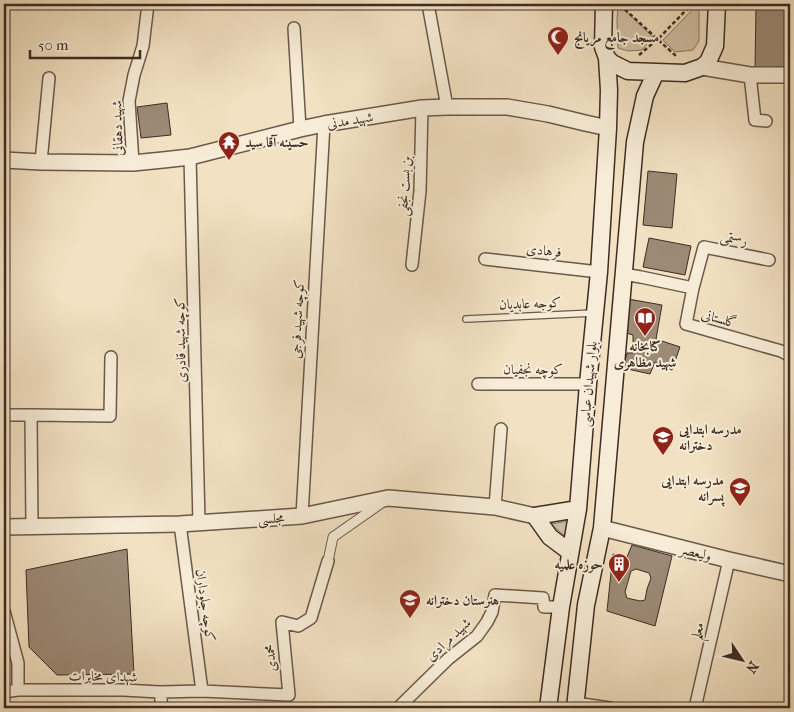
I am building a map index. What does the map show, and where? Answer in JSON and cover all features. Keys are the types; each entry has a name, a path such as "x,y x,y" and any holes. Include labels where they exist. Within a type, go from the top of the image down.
{"main road":[{"name":"بلوار شهیدان عباسی","path":"548,708 561,607 578,509 599,272 609,90 603,47 604,4"},
{"path":"606,58 628,71 685,73 702,67 708,62 715,46 717,4"},
{"name":"بلوار شهیدان عباسی","path":"575,706 586,605 602,528 635,142 645,96 656,72"},
{"path":"570,552 550,537 535,516 578,509"}],"street":[{"name":"شهید دهقانی","path":"133,162 129,101 134,75 143,46 148,4"},
{"path":"428,4 447,106"},
{"path":"294,28 300,128"},
{"path":"702,67 750,75 790,75"},
{"path":"750,75 755,120 766,121"},
{"path":"41,162 49,78"},
{"name":"شهید مدنی","path":"4,160 133,162 190,157 300,128 422,108 447,106 507,107 608,128"},
{"name":"بن بست نجفی","path":"412,265 420,191 422,108"},
{"name":"کوچه شهید فرجی","path":"302,516 324,124"},
{"name":"کوچه شهید قادری","path":"190,157 199,522"},
{"name":"رستمی","path":"693,288 704,248 770,260"},
{"name":"فرهادی","path":"485,259 599,272"},
{"name":"گلستانی","path":"623,274 693,288 686,324 781,351 790,356"},
{"path":"4,415 110,416 111,357"},
{"name":"کوچه نجفیان","path":"478,384 588,384"},
{"path":"31,415 32,527"},
{"path":"495,507 501,429"},
{"path":"328,561 334,537 388,498"},
{"name":"مجلسی","path":"4,527 180,524 302,516 388,498 495,507 535,516"},
{"name":"کوچه جلوداران","path":"180,524 202,691"},
{"name":"ولیعصر","path":"602,528 790,574"},
{"name":"معلم","path":"695,708 729,560"},
{"name":"محمدی","path":"202,691 289,695 282,622 298,626 311,618 328,561"},
{"name":"شهید مرادی","path":"398,708 448,659 477,636 492,612 494,595 543,598 544,607 561,607"},
{"path":"4,611 18,663 18,690"},
{"name":"شهدای مخابرات","path":"4,692 18,690 202,691"},
{"path":"160,692 162,708"},
{"path":"575,706 610,708"}],"lane":[{"name":"کوجه عابدیان","path":"466,319 595,313"}],"path":[{"path":"618,4 618,14"},
{"path":"618,4 676,56"},
{"path":"651,4 658,7 668,4"},
{"path":"639,55 658,39 692,4"},
{"path":"631,54 648,55"},
{"path":"667,56 684,56"}],"shaded area":[{"path":"618,4 653,37 642,50 628,51 618,48"},
{"path":"698,4 699,41 693,50 675,52 663,40"},
{"path":"569,521 566,537 551,524"}],"building":[{"path":"756,4 790,4 790,69 755,69"},
{"path":"167,103 171,135 141,138 137,107"},
{"path":"648,171 677,174 672,228 643,225"},
{"path":"649,238 691,246 685,275 643,267"},
{"name":"کتابخانه شهید مظاهری","path":"628,299 662,305 656,339 680,347 672,370 655,362 650,374 623,368 627,353 633,353 633,335 626,333"},
{"name":"حوزه علمیه","path":"632,545 672,556 655,626 607,611 613,554 627,557","holes":["636,569 649,573 651,578 645,600 640,601 627,598 625,592 631,571"]},
{"path":"127,549 134,674 57,675 29,647 26,570"}],"place":[{"name":"مسجد جامع مریانج","path":"558,56"},
{"name":"حسینه آقا سید","path":"229,161"},
{"name":"کتابخانه شهید مظاهری","path":"645,337"},
{"name":"مدرسه ابتدایی دخترانه","path":"663,456"},
{"name":"مدرسه ابتدایی پسرانه","path":"740,507"},
{"name":"حوزه علمیه","path":"619,583"},
{"name":"هنرستان دخترانه","path":"410,619"}]}
